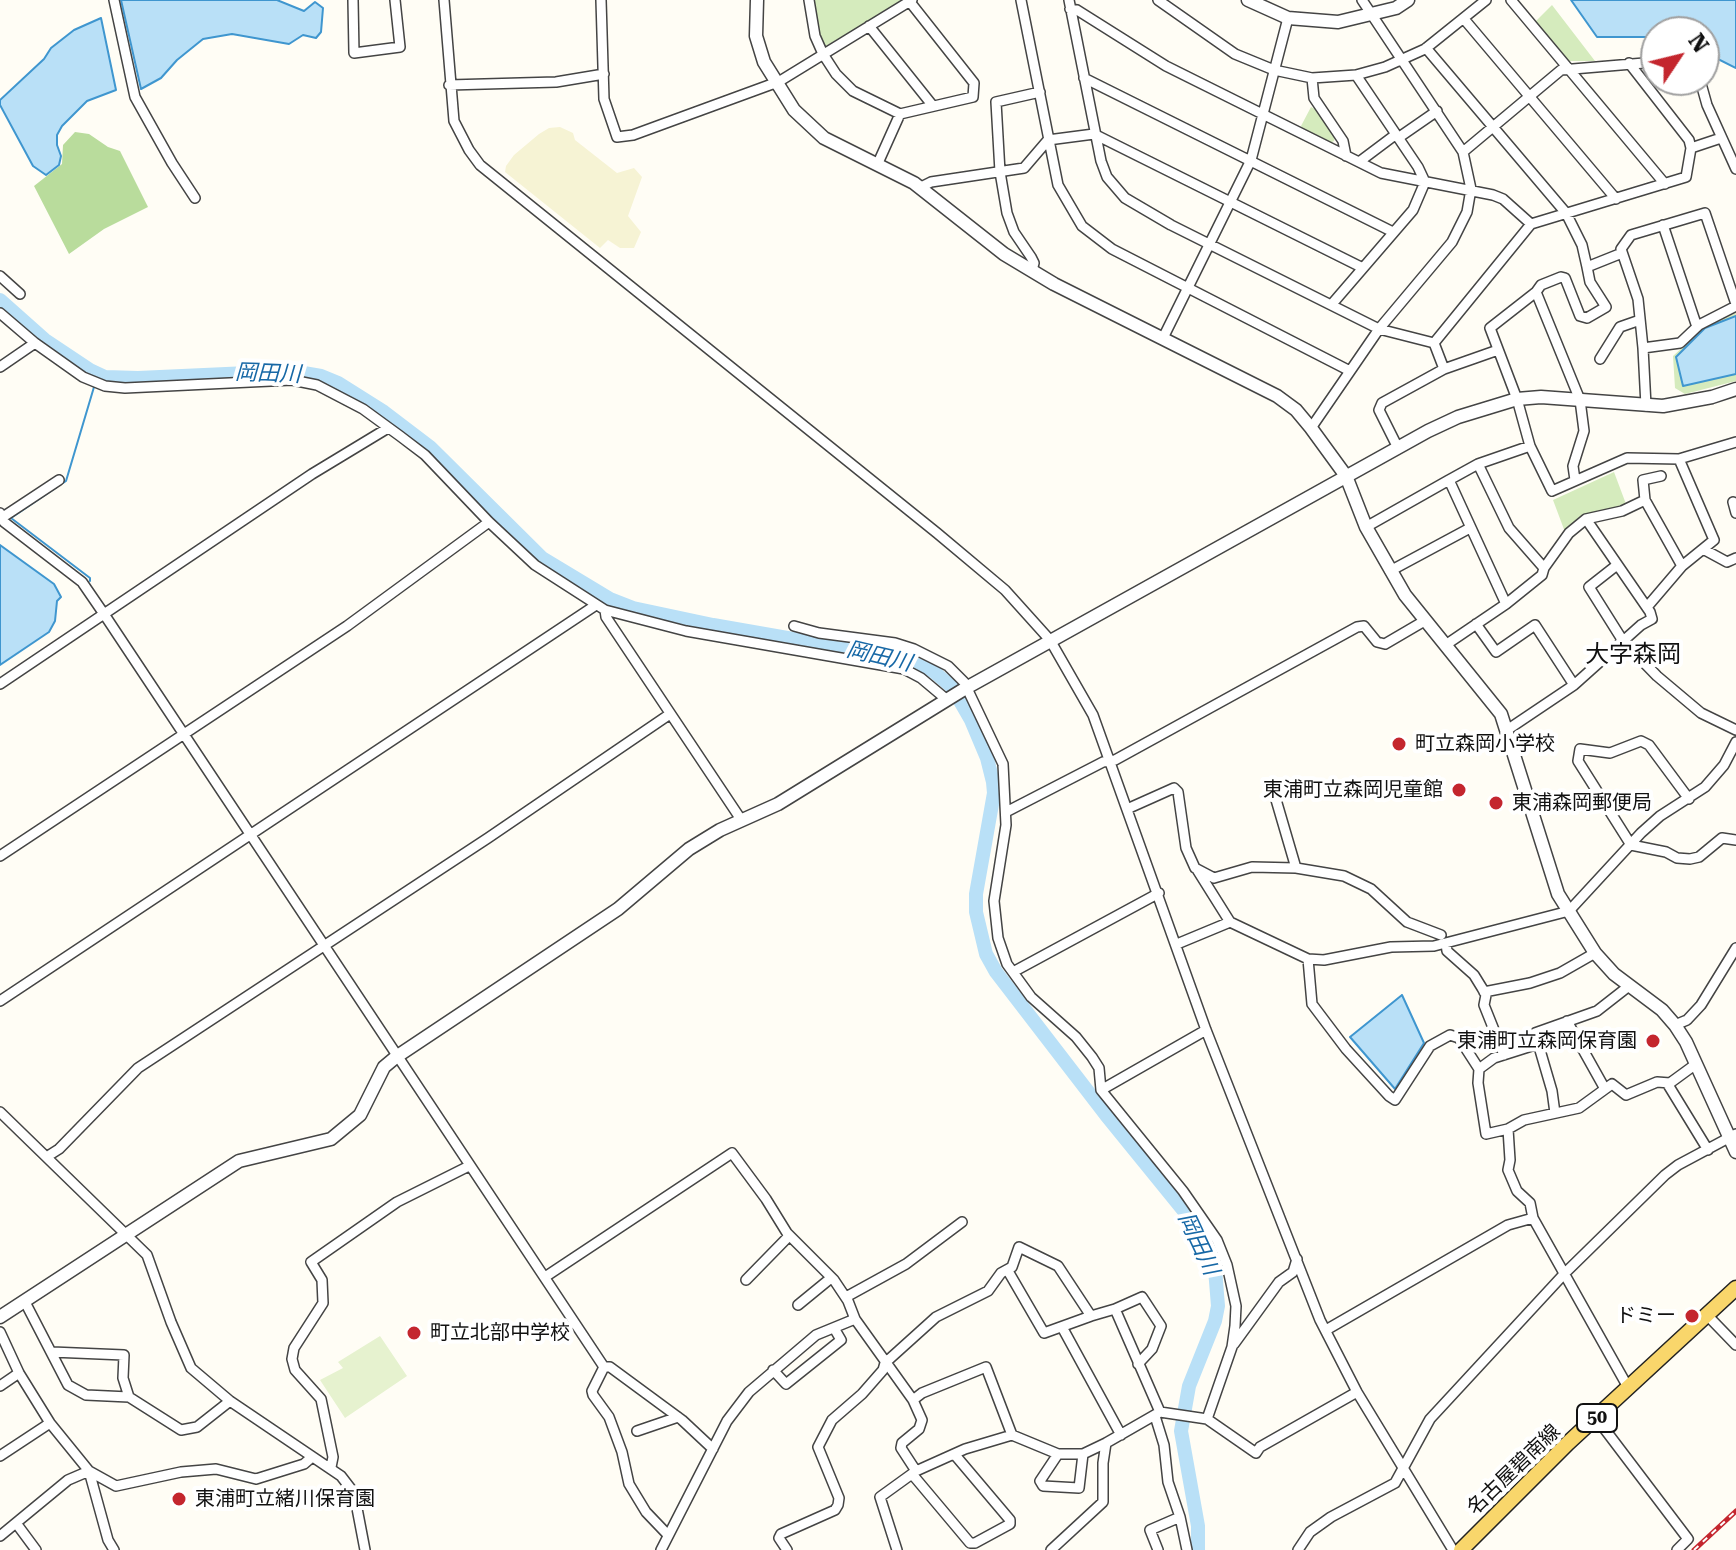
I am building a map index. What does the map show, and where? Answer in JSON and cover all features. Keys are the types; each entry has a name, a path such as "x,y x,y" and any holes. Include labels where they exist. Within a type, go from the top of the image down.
{"main road":[{"name":"名古屋碧南線","path":"1461,1550 1736,1288"}],"street":[{"path":"114,0 135,97 195,198"},
{"path":"353,0 354,53 400,47 395,0"},
{"path":"444,0 454,121 480,165 937,533 1005,590 1050,640 1087,702 1159,893 1206,1030 1326,1330 1357,1392 1453,1550"},
{"path":"601,0 604,99 617,137 633,135 775,84 823,54 869,26 912,1 974,83 973,97 900,114 853,91 836,74 823,54 815,36 809,0"},
{"path":"757,0 755,25 758,46 775,84 794,110 824,138 921,187 1004,254 1277,396 1296,410 1346,476 1366,527 1390,571 1501,714 1551,877 1569,911 1595,953 1614,974 1662,1010 1675,1025 1733,1136 1736,1152"},
{"path":"1021,0 1058,185 1082,226 1112,249 1350,371"},
{"path":"1248,0 1288,18 1338,22 1396,8 1408,0"},
{"path":"1311,428 1379,329 1452,242 1467,212 1471,189 1463,152 1362,0"},
{"path":"1164,2 1235,54 1274,70 1312,78 1356,75 1403,60 1426,48 1486,0"},
{"path":"1511,0 1665,184"},
{"path":"1070,5 1094,134 1107,177 1125,198 1146,212 1379,329 1434,343"},
{"path":"1070,5 1166,66 1381,173 1471,189 1503,199 1531,224"},
{"path":"1163,338 1251,160 1288,18"},
{"path":"1464,19 1616,199"},
{"path":"869,26 933,106"},
{"path":"1426,48 1566,213 1582,245 1590,282 1606,307 1587,318 1580,316 1565,278 1561,277 1541,285 1490,328 1517,399 1530,446 1552,491 1627,458 1679,459 1736,442"},
{"path":"1434,343 1531,224 1686,177 1691,148 1689,140 1629,63"},
{"path":"1463,152 1561,70 1640,63"},
{"path":"449,85 556,82 604,74"},
{"path":"1356,75 1425,182"},
{"path":"1084,78 1393,232"},
{"path":"1312,78 1314,98 1343,141 1346,156"},
{"path":"1032,270 1034,263 1010,221 1000,172 996,102 1040,92"},
{"path":"1704,96 1736,169"},
{"path":"1359,162 1437,111"},
{"path":"878,163 900,114"},
{"path":"921,187 931,182 1024,168 1048,140 1094,134 1363,268"},
{"path":"1691,148 1721,138"},
{"path":"1332,304 1413,210 1425,182"},
{"path":"1643,348 1680,343 1697,327 1736,305 1705,213 1631,235 1621,249 1638,299 1646,406"},
{"path":"1663,225 1697,327"},
{"path":"1587,267 1622,253"},
{"path":"0,276 20,294"},
{"path":"1536,292 1580,400 1584,431 1573,466 1575,480"},
{"path":"0,313 83,377 105,386 165,387 292,380 317,385 342,396 425,455 535,565 601,607 630,619 686,631 904,669 921,678 946,699"},
{"path":"1600,359 1620,327 1640,320"},
{"path":"0,367 35,343"},
{"path":"1434,343 1444,369"},
{"path":"1398,448 1379,410 1382,403 1444,369 1498,350"},
{"path":"0,1317 239,1161 331,1139 360,1115 384,1067 396,1057 618,909 689,849 720,830 778,804 946,699 1398,448 1458,417 1517,399 1580,400 1646,406 1678,404 1736,389"},
{"path":"0,684 312,474 388,428"},
{"path":"1366,527 1478,464 1530,446"},
{"path":"1647,607 1682,566 1714,540 1679,459"},
{"path":"1478,464 1509,528 1544,568"},
{"path":"1661,476 1643,480 1645,500 1682,566"},
{"path":"59,480 2,520 82,582 545,1277 604,1367 593,1395 609,1417 622,1452 629,1484 646,1512 668,1535"},
{"path":"1449,480 1506,604"},
{"path":"1447,644 1542,575 1569,533 1586,519 1622,511 1645,500"},
{"path":"1733,502 1736,513"},
{"path":"1507,730 1574,685 1641,625 1652,619 1647,607 1586,519"},
{"path":"0,856 347,626 489,522"},
{"path":"1390,571 1470,528"},
{"path":"1703,549 1727,562 1736,558"},
{"path":"1617,565 1589,587 1623,641 1657,676 1701,713 1736,730"},
{"path":"601,607 742,821"},
{"path":"0,1001 249,834 601,607"},
{"path":"1006,812 1109,760 1115,760 1357,627 1364,626 1377,642 1385,644 1426,620"},
{"path":"1476,624 1496,652 1535,625 1574,685"},
{"path":"794,626 914,649 948,666 959,675 966,688 1003,764 1005,837 995,890 994,916 1003,953 1031,997 1076,1037 1092,1057 1099,1068 1101,1090 1183,1191 1217,1240 1227,1265 1236,1306 1232,1347 1207,1419"},
{"path":"48,1156 59,1149 138,1068 488,838 670,714"},
{"path":"1689,799 1649,745 1641,741 1610,753 1580,749 1578,761 1631,845 1690,859 1699,857 1722,838 1736,840"},
{"path":"1127,809 1170,789 1176,790 1186,848 1195,868 1230,922 1308,959 1324,960 1443,939 1569,911 1623,850 1660,816 1705,787 1724,765 1736,742"},
{"path":"1272,786 1296,868"},
{"path":"1195,868 1214,878 1252,867 1296,868 1344,876 1362,883 1407,922 1443,939 1447,951 1474,975 1484,992 1484,1005 1504,1055"},
{"path":"1013,972 1159,893"},
{"path":"1177,944 1230,922"},
{"path":"1675,1025 1687,1020 1701,1005 1736,948"},
{"path":"1484,992 1530,983 1560,973 1595,953"},
{"path":"1308,959 1312,1004 1346,1049 1395,1100 1430,1046 1450,1035 1459,1038 1479,1069 1478,1083 1486,1134 1508,1129 1524,1120 1579,1108 1612,1084 1626,1095 1657,1082 1667,1083 1696,1064"},
{"path":"1555,1113 1552,1091 1535,1033 1597,1011 1629,986"},
{"path":"1567,1021 1605,1089"},
{"path":"1101,1090 1206,1030"},
{"path":"1479,1069 1494,1058 1538,1044"},
{"path":"1667,1083 1708,1150"},
{"path":"0,1112 147,1255 191,1368 230,1401 331,1467 351,1489 365,1550"},
{"path":"1508,1129 1508,1170 1517,1191 1530,1203 1533,1218 1629,1389"},
{"path":"1298,1550 1310,1532 1331,1517 1395,1483 1430,1419 1565,1273 1665,1175 1733,1136"},
{"path":"545,1277 732,1153 789,1236 846,1297 855,1319 913,1400 922,1420 919,1429 902,1443 901,1448 914,1473 970,1543 975,1543 1010,1524 1010,1520 955,1455"},
{"path":"331,1467 333,1457 321,1399 295,1370 292,1359 294,1348 323,1303 322,1280 311,1262 397,1202 469,1166"},
{"path":"1326,1330 1508,1225 1533,1218"},
{"path":"846,1297 906,1264 962,1222"},
{"path":"746,1280 789,1236"},
{"path":"787,1550 779,1538 781,1534 835,1510 838,1505 839,1498 818,1447 832,1420 862,1394 883,1370 885,1363 936,1317 988,1291 1001,1273 1012,1267 1019,1247 1058,1266 1091,1316"},
{"path":"1232,1347 1279,1282 1293,1272 1297,1259"},
{"path":"1008,1271 1044,1333 1142,1297 1161,1326 1152,1349 1138,1364"},
{"path":"798,1305 831,1278"},
{"path":"25,1302 68,1385 86,1395 129,1397 181,1430 197,1427 230,1401"},
{"path":"1115,1309 1161,1414 1168,1482 1187,1550"},
{"path":"1707,1315 1736,1345"},
{"path":"661,1550 727,1421 749,1392 816,1335 855,1319"},
{"path":"1062,1327 1121,1435"},
{"path":"773,1370 786,1384 841,1340 834,1328"},
{"path":"0,1332 19,1373 50,1423 89,1471 116,1486 181,1472 216,1469 256,1479 304,1464 312,1457"},
{"path":"52,1352 124,1355 123,1378 129,1397"},
{"path":"606,1367 678,1417 713,1449"},
{"path":"913,1400 922,1393 986,1367 1012,1435"},
{"path":"0,1386 19,1373"},
{"path":"897,1550 880,1497 914,1473 965,1449 1012,1435 1058,1454 1083,1454 1161,1414 1207,1419 1256,1453 1260,1447 1357,1392"},
{"path":"637,1431 678,1417"},
{"path":"1597,1419 1688,1539 1677,1550"},
{"path":"0,1456 50,1423"},
{"path":"1051,1550 1103,1502 1106,1443"},
{"path":"1058,1454 1040,1481 1043,1486 1079,1488 1083,1454"},
{"path":"0,1536 68,1480 89,1471"},
{"path":"89,1471 108,1540 114,1550"},
{"path":"1157,1549 1150,1530 1180,1517"},
{"path":"16,1523 36,1550"}],"shaded area":[{"path":"560,127 573,133 575,140 617,173 634,168 642,177 628,216 641,232 634,248 620,248 608,240 600,248 505,172 514,155 539,134 549,128"}],"green space":[{"path":"814,0 903,0 826,46 823,45 814,14"},
{"path":"1552,5 1595,61 1567,61 1535,22"},
{"path":"1311,107 1317,110 1335,135 1334,141 1330,143 1303,130 1301,126"},
{"path":"75,132 89,134 120,151 148,207 104,229 69,254 34,186 62,164 63,145"},
{"path":"1736,313 1736,381 1685,394 1675,388 1673,356 1706,326"},
{"path":"1614,472 1626,504 1579,517 1565,532 1553,500"},
{"path":"380,1336 407,1376 345,1418 320,1380 343,1368 338,1362"}],"water":[{"path":"121,0 277,0 304,11 315,2 323,8 321,32 316,38 303,35 289,44 232,34 203,39 161,78 141,89"},
{"path":"1571,0 1736,0 1736,68 1720,60 1720,16 1640,16 1640,37 1597,37"},
{"path":"101,18 116,90 87,101 62,126 57,135 61,156 59,165 46,175 33,166 0,100 44,59 51,48 74,30"},
{"path":"1736,316 1736,374 1683,386 1676,357 1705,328"},
{"path":"0,545 54,584 61,597 57,601 55,621 49,632 0,665"},
{"path":"1402,995 1424,1043 1395,1089 1350,1037"}],"waterway":[{"name":"岡田川","path":"0,300 45,340 105,377 292,371 321,376 384,412 430,447 542,558 610,599 633,608 713,625 896,657 933,671 952,687 971,720 993,782 994,793 976,894 976,912 986,954 996,972 1106,1115 1193,1222 1207,1245 1215,1269 1218,1306 1215,1321 1189,1386 1181,1431 1198,1526 1198,1550"},
{"path":"63,483 94,387"},
{"path":"57,487 11,518 90,581"}],"railway":[{"path":"1694,1550 1736,1511"}],"place":[{"name":"町立森岡小学校","path":"1399,744"},
{"name":"東浦町立森岡児童館","path":"1459,790"},
{"name":"東浦森岡郵便局","path":"1496,803"},
{"name":"東浦町立森岡保育園","path":"1653,1041"},
{"name":"ドミー","path":"1692,1316"},
{"name":"町立北部中学校","path":"414,1333"},
{"name":"東浦町立緒川保育園","path":"179,1499"}],"district":[{"name":"大字森岡","path":"1633,655"}]}
